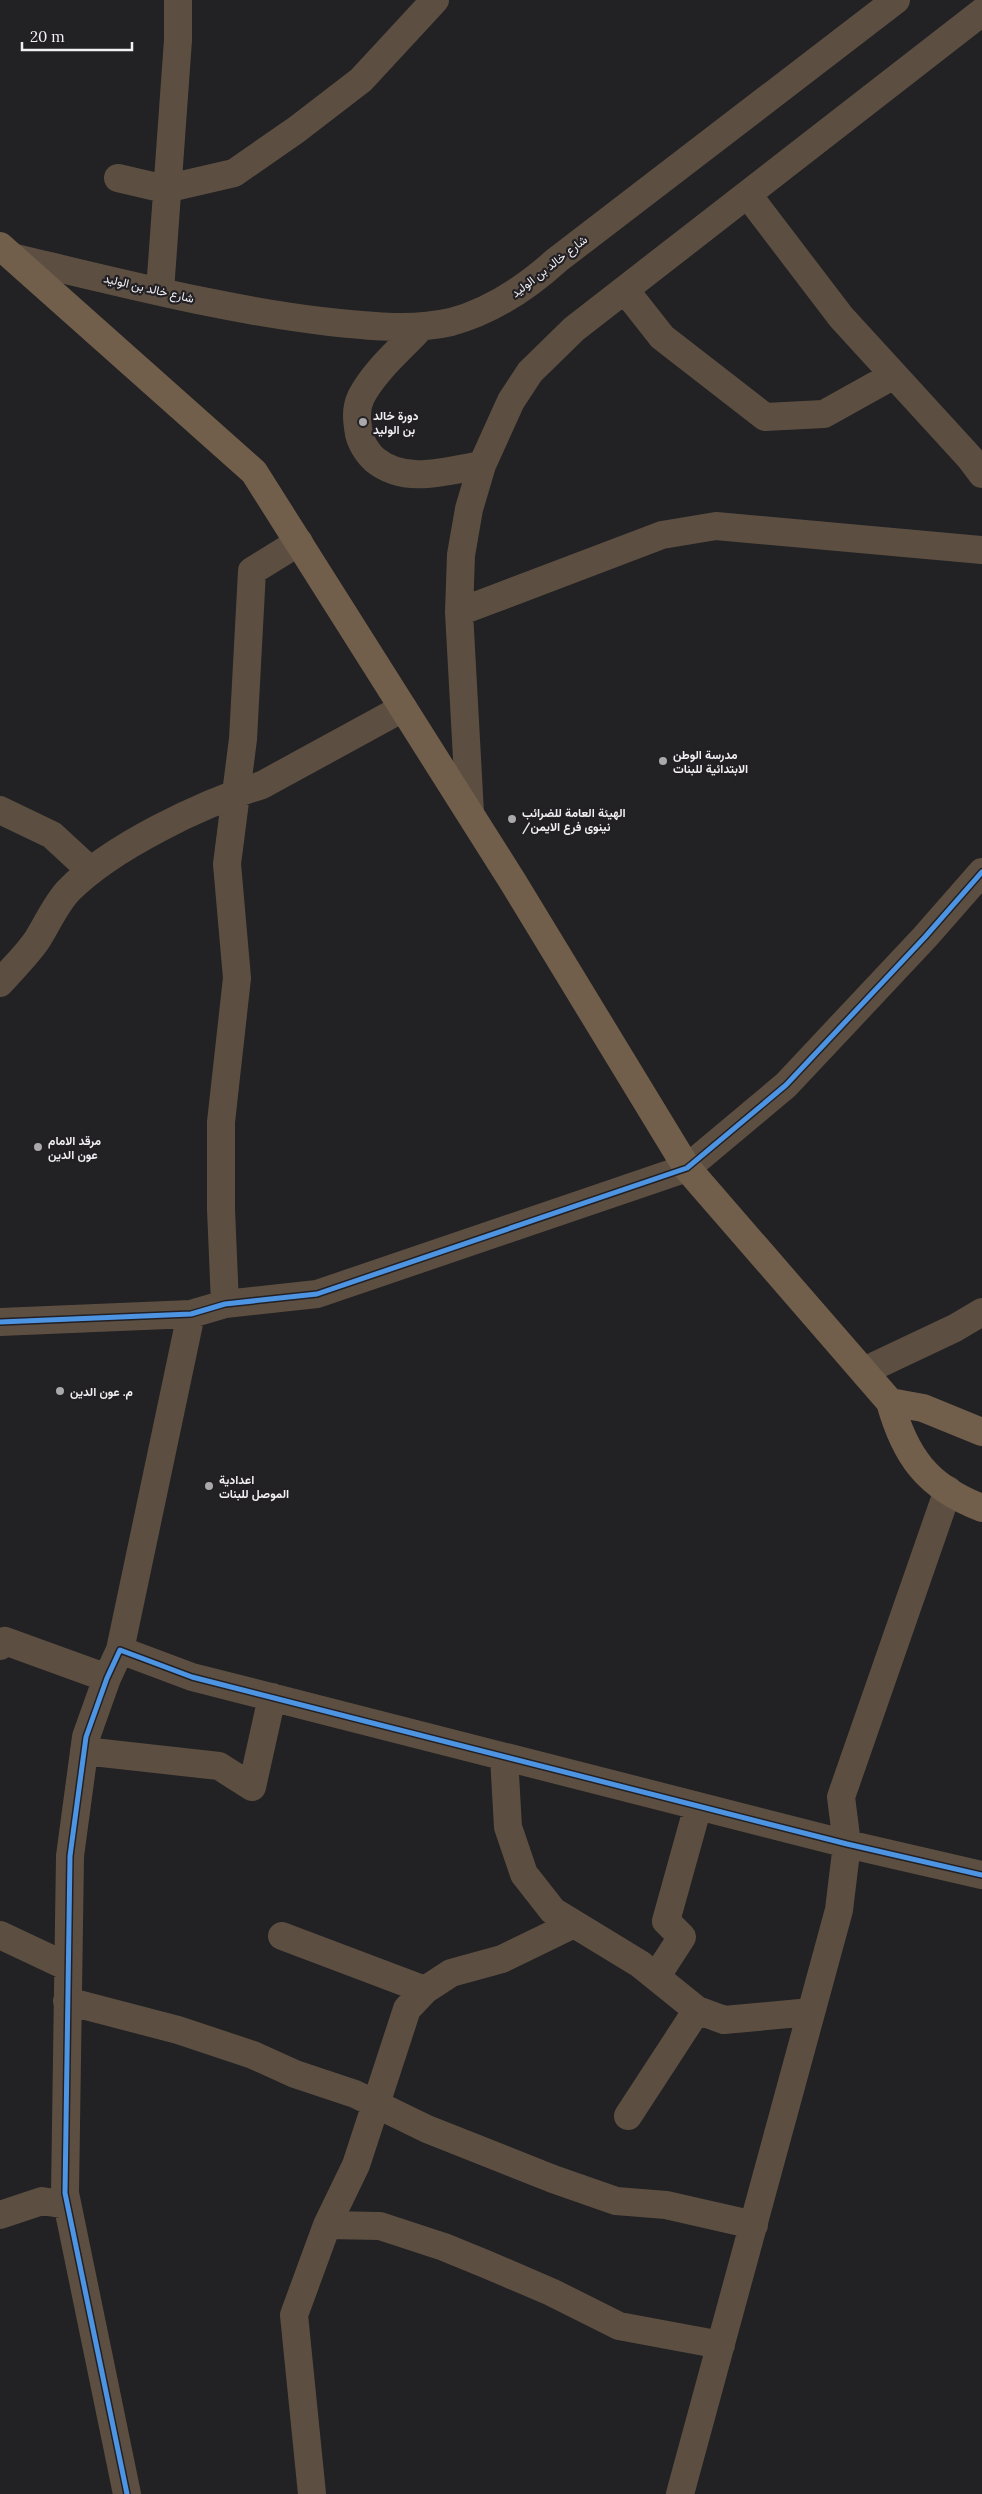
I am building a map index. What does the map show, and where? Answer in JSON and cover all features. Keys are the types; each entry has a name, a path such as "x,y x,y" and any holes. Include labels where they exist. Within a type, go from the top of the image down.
{"main road":[{"path":"7,252 254,472 470,813 687,1168 890,1402 899,1432 912,1457 927,1474 948,1490 982,1508"},
{"path":"890,1402 923,1408 982,1432"}],"street":[{"path":"160,291 178,40 178,0"},
{"path":"118,178 166,189 234,173 296,130 362,80 434,0"},
{"name":"شارع خالد بن الوليد","path":"7,252 224,306 289,317 355,325 421,327 451,322 481,311 522,289 896,0"},
{"path":"470,813 459,612 461,555 468,509 482,465 495,432 530,372 574,330 982,12"},
{"path":"748,195 841,317 970,458 982,474"},
{"path":"625,290 662,337 765,417 824,414 894,375"},
{"path":"421,327 370,382 360,399 356,419 360,439 370,456 386,468 406,474 426,474 482,465"},
{"path":"459,612 662,535 716,526 982,550"},
{"path":"225,1304 221,1208 221,1122 237,978 227,864 243,739 252,571 299,542"},
{"path":"0,983 36,942 67,892 105,859 164,827 236,793 262,785 403,708"},
{"path":"0,810 52,835 91,871"},
{"path":"0,1322 191,1314 225,1304 317,1294 687,1168 786,1085 919,944 982,872"},
{"path":"864,1371 955,1328 982,1312"},
{"path":"127,2494 65,2193 70,1856 86,1737 106,1678 120,1650 191,1314"},
{"path":"680,2494 839,1910 847,1844 841,1797 948,1490"},
{"path":"0,1646 5,1641 106,1678"},
{"path":"120,1650 192,1677 847,1844 982,1875"},
{"path":"84,1751 219,1766 252,1787 272,1697"},
{"path":"504,1757 508,1826 524,1874 553,1911 640,1964 697,2010 724,2020 811,2012"},
{"path":"656,1977 682,1937 666,1921 698,1806"},
{"path":"312,2494 294,2315 327,2225 356,2165 407,2009 425,1990 451,1974 502,1959 574,1924"},
{"path":"0,1935 68,1967"},
{"path":"282,1936 425,1990"},
{"path":"67,2001 178,2030 253,2055 375,2103 427,2129 553,2179 616,2201 666,2205 754,2225"},
{"path":"628,2116 697,2010"},
{"path":"0,2215 42,2201 67,2205"},
{"path":"327,2225 380,2226 462,2254 550,2292 619,2326 721,2345"}],"cycle path":[{"path":"0,1322 191,1314 225,1304 317,1294 687,1168 786,1085 925,937 982,872"},
{"path":"127,2494 65,2193 70,1856 86,1737 107,1678 120,1650 192,1677 847,1844 982,1875"}],"place":[{"name":"دورة خالد بن الوليد","path":"363,422"},
{"name":"مدرسة الوطن الابتدائية للبنات","path":"663,761"},
{"name":"الهيئة العامة للضرائب /نينوى فرع الايمن","path":"512,819"},
{"name":"مرقد الامام عون الدين","path":"38,1147"},
{"name":"م. عون الدين","path":"60,1391"},
{"name":"اعدادية الموصل للبنات","path":"209,1486"}]}
